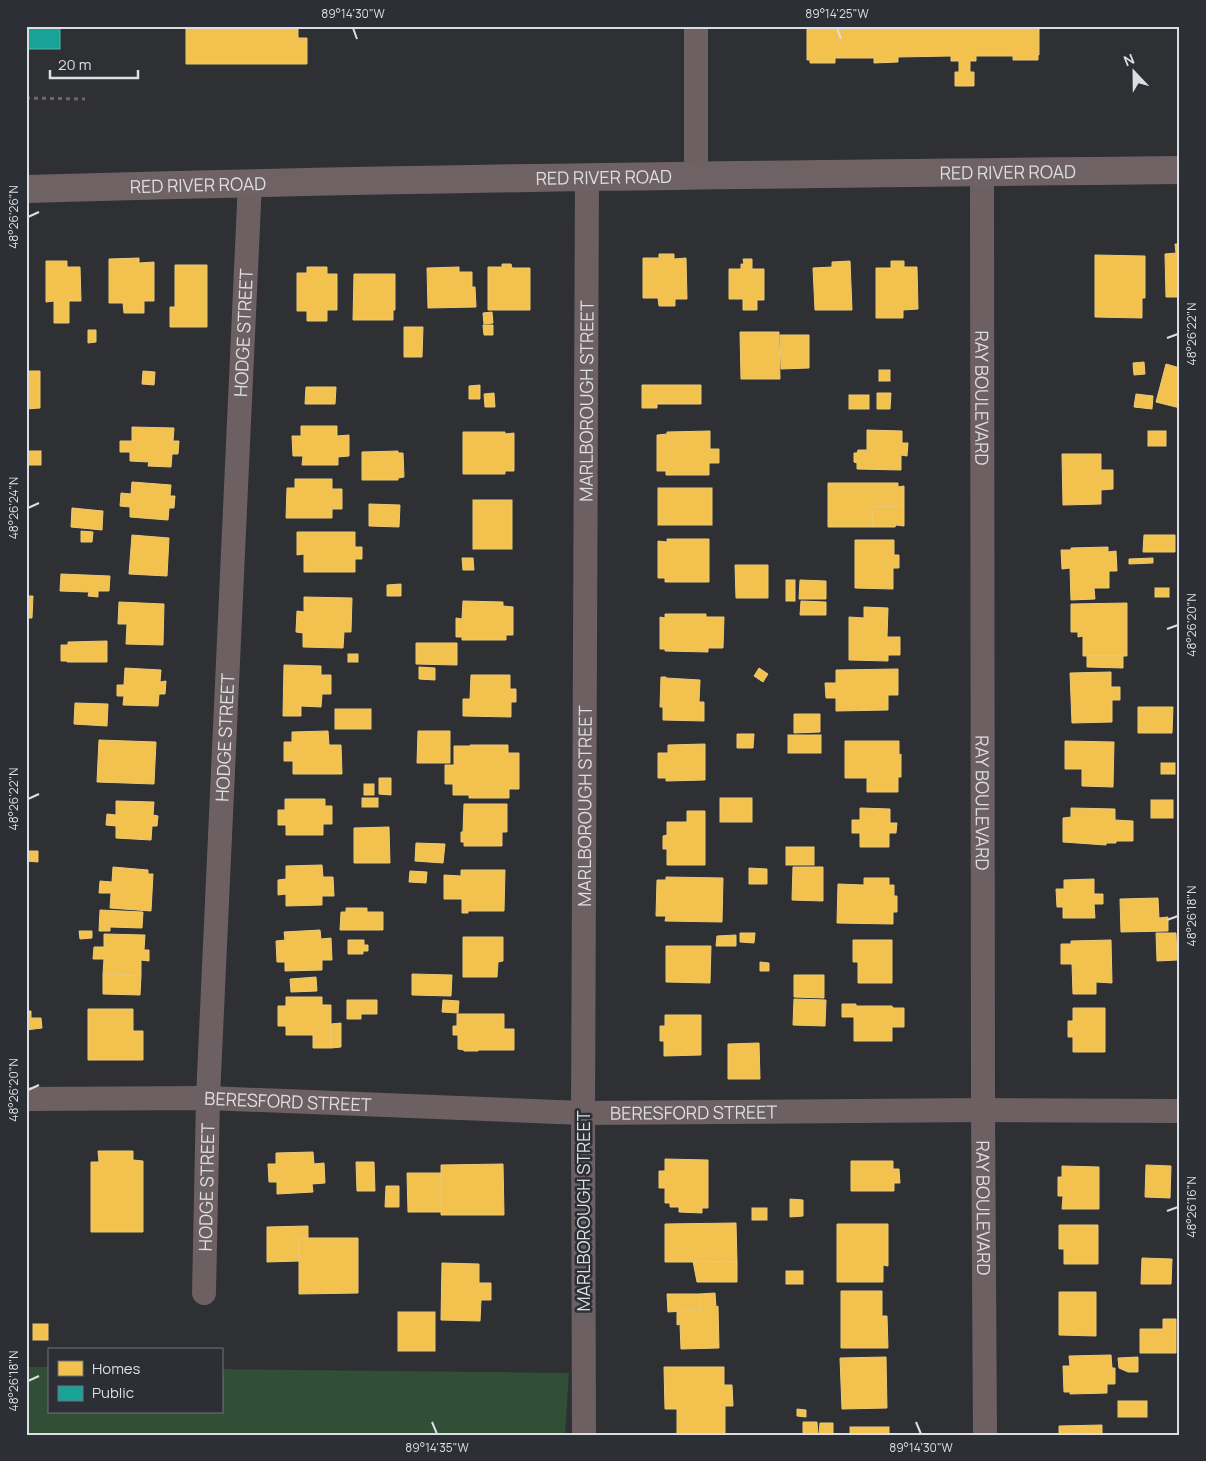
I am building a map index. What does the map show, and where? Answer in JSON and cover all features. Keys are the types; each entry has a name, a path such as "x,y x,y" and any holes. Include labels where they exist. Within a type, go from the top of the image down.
{"main road":[{"name":"RED RIVER ROAD","path":"26,189 250,182 1180,170"}],"street":[{"path":"696,26 696,175"},
{"name":"RAY BOULEVARD","path":"982,172 985,1435"},
{"name":"MARLBOROUGH STREET","path":"584,1435 582,1113 587,178"},
{"name":"HODGE STREET","path":"204,1293 208,1098 250,182"},
{"name":"BERESFORD STREET","path":"26,1099 208,1098 582,1113 983,1110 1180,1111"}],"path":[{"path":"26,98 86,99"}],"green space":[{"path":"26,1367 48,1367 48,1414 222,1414 222,1369 569,1373 565,1435 26,1435"}],"building: Homes":[{"path":"186,26 298,26 298,38 307,38 307,64 186,64"},
{"path":"807,26 1039,26 1039,55 1038,60 1013,60 1013,56 976,56 976,61 970,61 970,72 974,72 974,86 955,86 955,72 959,72 959,61 951,61 951,56 898,57 898,62 874,63 874,58 835,58 835,63 810,63 810,60 807,60"},
{"path":"1175,244 1180,244 1180,297 1166,297 1165,254 1176,253"},
{"path":"659,254 674,254 674,259 686,258 687,299 675,299 675,306 659,306 658,298 643,298 643,258 659,258"},
{"path":"1095,255 1145,256 1145,298 1142,298 1142,318 1095,317"},
{"path":"139,258 139,263 154,262 154,301 144,301 144,313 124,313 123,303 109,303 109,259"},
{"path":"743,259 752,259 752,269 764,269 764,300 757,300 757,310 743,310 743,299 729,299 729,269 741,269 741,264 744,264"},
{"path":"46,261 67,261 67,267 80,267 81,301 69,301 69,323 54,323 54,301 46,302"},
{"path":"850,261 852,310 815,310 813,268 832,267 832,262"},
{"path":"891,261 904,261 904,267 917,267 918,309 903,310 903,318 876,318 876,268 891,268"},
{"path":"502,264 511,264 512,268 530,268 530,310 488,310 488,267 502,267"},
{"path":"175,265 207,265 207,327 170,327 170,307 175,307"},
{"path":"307,267 327,267 327,274 337,274 337,310 327,310 327,321 307,321 307,311 297,311 297,273 307,273"},
{"path":"459,267 459,272 472,272 472,287 475,287 476,307 428,308 427,268"},
{"path":"354,274 395,274 395,310 393,310 393,320 353,320"},
{"path":"492,312 493,323 484,324 483,313"},
{"path":"483,325 493,325 493,335 484,335"},
{"path":"404,327 423,327 422,357 404,357"},
{"path":"88,330 96,330 96,342 88,343"},
{"path":"740,332 779,332 780,379 741,379"},
{"path":"780,335 809,335 809,368 781,369"},
{"path":"1144,362 1145,374 1134,375 1133,363"},
{"path":"1166,364 1180,368 1180,408 1156,402"},
{"path":"879,370 890,370 890,381 879,381"},
{"path":"26,371 40,371 40,408 26,409"},
{"path":"143,371 155,372 154,385 142,384"},
{"path":"480,385 480,399 469,399 469,386"},
{"path":"642,385 701,385 701,404 657,404 657,408 642,408"},
{"path":"306,387 336,387 335,404 305,404"},
{"path":"494,393 495,407 485,407 484,394"},
{"path":"877,393 891,393 890,409 877,409"},
{"path":"1136,394 1153,396 1152,409 1134,407"},
{"path":"849,395 869,395 869,409 849,409"},
{"path":"301,426 337,426 337,436 349,435 349,456 338,457 338,465 302,465 303,456 293,456 292,436 301,436"},
{"path":"132,427 174,428 173,441 179,441 178,454 172,454 171,467 148,466 149,462 130,461 130,452 120,452 120,441 132,441"},
{"path":"867,430 902,431 902,443 908,443 907,456 901,455 901,470 857,469 857,463 854,462 854,453 857,453 858,450 867,450"},
{"path":"710,431 710,449 719,449 719,463 709,463 709,475 666,475 666,471 657,471 657,435 667,434 667,432"},
{"path":"1148,431 1166,431 1166,446 1148,446"},
{"path":"463,432 514,433 514,471 505,471 505,474 463,474"},
{"path":"26,451 41,451 41,465 26,465"},
{"path":"398,451 398,453 403,453 404,477 398,478 398,480 362,480 362,452"},
{"path":"1062,454 1101,454 1101,470 1113,470 1113,489 1101,490 1101,504 1063,505"},
{"path":"295,479 332,479 332,489 342,489 342,509 332,509 332,518 286,518 287,488 295,488"},
{"path":"132,482 171,485 170,496 175,496 174,508 169,508 168,520 130,517 130,507 120,506 121,493 131,494"},
{"path":"828,483 898,483 898,487 904,486 904,506 872,507 873,527 828,527"},
{"path":"658,488 712,488 712,525 658,525"},
{"path":"473,500 512,500 512,549 473,549"},
{"path":"369,504 400,505 399,527 369,526"},
{"path":"904,506 904,526 873,527 872,507"},
{"path":"72,508 103,511 102,530 71,527"},
{"path":"81,531 93,532 92,542 81,542"},
{"path":"297,532 355,532 355,547 362,547 362,559 355,559 355,572 304,572 304,554 297,555"},
{"path":"132,535 169,538 167,576 129,574"},
{"path":"1144,535 1175,535 1175,552 1143,552"},
{"path":"667,539 709,539 709,582 665,582 665,578 658,578 658,541 667,542"},
{"path":"855,540 894,540 894,555 899,555 899,568 893,568 893,589 855,588"},
{"path":"1108,547 1108,552 1116,551 1117,571 1109,571 1109,588 1094,588 1095,599 1071,600 1070,568 1062,569 1061,550"},
{"path":"462,558 473,558 474,570 463,570"},
{"path":"1153,558 1153,563 1129,564 1129,559"},
{"path":"735,565 768,565 768,598 736,598"},
{"path":"61,574 110,576 109,591 98,591 98,597 88,596 89,592 60,591"},
{"path":"786,580 795,580 795,601 786,601"},
{"path":"800,580 826,581 826,599 799,599"},
{"path":"401,584 401,596 387,596 387,585"},
{"path":"1155,588 1169,588 1169,597 1155,597"},
{"path":"26,596 33,596 32,618 26,618"},
{"path":"304,597 352,598 351,632 344,632 343,648 303,647 303,633 296,632 297,611 304,612"},
{"path":"463,601 503,602 503,606 513,607 513,635 506,635 506,640 462,640 462,637 456,637 456,618 462,619"},
{"path":"801,601 826,602 826,615 800,615"},
{"path":"119,602 164,604 163,645 126,644 127,624 118,624"},
{"path":"1127,603 1127,656 1083,656 1083,636 1078,637 1078,632 1071,632 1071,604"},
{"path":"864,607 888,608 887,637 900,637 900,655 888,655 888,661 849,660 849,617 864,618"},
{"path":"665,614 706,614 706,617 724,617 723,648 708,648 708,652 665,651 665,649 660,649 660,617 665,618"},
{"path":"107,641 107,662 61,661 61,645 68,645 68,642"},
{"path":"416,643 457,643 457,665 416,664"},
{"path":"348,654 358,654 358,662 348,662"},
{"path":"1087,656 1123,656 1123,668 1087,667"},
{"path":"284,665 321,666 321,675 331,675 331,694 322,694 321,707 301,706 301,716 283,716"},
{"path":"419,667 435,668 435,680 419,679"},
{"path":"125,668 161,670 160,682 166,681 165,694 159,694 158,706 123,705 124,696 117,696 117,685 124,685"},
{"path":"759,668 768,674 763,682 754,676"},
{"path":"898,669 898,695 888,695 888,710 836,711 836,698 826,698 825,683 836,683 836,670"},
{"path":"1111,672 1111,687 1120,687 1120,700 1112,700 1112,722 1072,723 1070,673"},
{"path":"471,675 510,675 510,689 516,689 516,702 511,702 511,717 463,716 463,699 470,699"},
{"path":"661,677 700,680 699,702 704,702 704,721 663,720 663,707 660,707"},
{"path":"75,703 108,704 107,726 74,724"},
{"path":"1138,707 1173,707 1172,733 1138,733"},
{"path":"335,709 371,709 371,729 335,729"},
{"path":"794,714 820,714 820,732 794,733"},
{"path":"328,731 329,745 341,745 342,774 293,774 293,761 284,761 284,742 292,742 292,732"},
{"path":"418,731 450,731 450,763 417,763"},
{"path":"737,734 754,734 753,748 737,748"},
{"path":"788,735 821,735 821,753 788,753"},
{"path":"99,740 156,742 154,784 97,782"},
{"path":"845,741 899,741 901,777 898,777 898,792 867,792 867,778 845,778"},
{"path":"1065,741 1114,742 1113,787 1082,786 1082,769 1065,769"},
{"path":"705,744 705,780 666,781 666,778 658,778 658,753 668,753 668,745"},
{"path":"508,745 508,753 519,753 519,789 509,789 509,798 469,798 469,795 453,795 453,784 445,784 445,765 454,765 454,746"},
{"path":"1161,763 1175,763 1175,774 1161,774"},
{"path":"379,778 391,778 391,795 379,794"},
{"path":"364,784 374,784 374,795 364,795"},
{"path":"362,798 378,798 378,807 362,807"},
{"path":"720,798 752,798 752,822 720,822"},
{"path":"285,799 325,799 325,806 332,806 332,824 323,824 323,835 286,835 286,825 278,825 278,810 285,810"},
{"path":"1151,800 1173,800 1173,818 1151,818"},
{"path":"116,801 154,802 153,815 158,816 157,826 152,826 151,840 116,838 116,826 106,825 107,814 116,815"},
{"path":"464,804 507,804 507,832 502,832 502,846 464,846 464,842 461,842 461,832 463,832"},
{"path":"860,808 890,809 890,823 897,823 896,833 889,833 889,847 860,847 860,833 852,833 852,820 860,820"},
{"path":"1071,808 1115,809 1115,820 1133,821 1133,841 1116,841 1116,843 1106,843 1106,845 1063,842 1063,818 1071,817"},
{"path":"687,811 705,811 705,865 667,865 667,849 663,849 663,836 667,835 667,822 687,822"},
{"path":"389,827 390,863 354,863 354,828"},
{"path":"416,843 445,844 443,863 415,861"},
{"path":"786,847 814,847 814,865 786,865"},
{"path":"27,851 38,851 38,862 26,861"},
{"path":"322,865 323,877 333,877 334,896 322,896 322,905 286,906 286,894 278,895 278,880 286,879 286,866"},
{"path":"113,867 148,870 148,874 153,874 151,911 110,908 111,893 99,893 100,881 112,882"},
{"path":"793,867 823,867 823,901 792,900"},
{"path":"749,868 767,869 767,884 749,884"},
{"path":"461,870 505,870 504,911 468,911 468,913 462,913 462,899 444,899 444,875 461,876"},
{"path":"410,871 427,872 426,883 409,882"},
{"path":"666,877 723,878 722,922 665,921 666,916 656,916 657,880 666,880"},
{"path":"864,878 889,878 889,885 894,885 894,896 897,896 897,912 893,912 893,924 837,923 838,884 864,885"},
{"path":"1094,879 1094,894 1103,894 1103,904 1094,904 1095,918 1063,918 1063,907 1057,907 1056,889 1064,889 1064,880"},
{"path":"1158,898 1159,918 1168,917 1168,931 1121,932 1120,899"},
{"path":"346,908 367,908 367,912 383,912 383,930 340,930 341,912 346,912"},
{"path":"100,910 143,912 142,928 110,927 110,931 99,931"},
{"path":"320,930 321,939 331,938 332,960 322,960 322,970 285,971 285,962 277,962 276,941 285,940 284,932"},
{"path":"79,931 92,931 92,938 80,939"},
{"path":"740,933 755,933 754,943 740,942"},
{"path":"1156,933 1176,933 1177,960 1157,961"},
{"path":"104,934 145,935 144,950 149,950 149,961 141,960 141,976 103,974 104,959 93,959 94,947 104,947"},
{"path":"736,935 736,946 716,946 717,936"},
{"path":"463,937 503,937 503,961 498,962 497,977 463,977"},
{"path":"348,940 364,940 364,945 368,945 368,951 363,951 363,954 348,954"},
{"path":"853,940 892,940 892,983 858,983 858,962 853,962"},
{"path":"1111,940 1112,983 1096,982 1096,994 1073,994 1072,964 1061,964 1061,944 1071,944 1071,941"},
{"path":"666,946 711,946 710,983 666,982"},
{"path":"760,962 769,963 769,971 760,971"},
{"path":"103,974 141,976 140,995 103,994"},
{"path":"412,974 452,975 451,996 412,995"},
{"path":"794,975 824,975 824,998 794,997"},
{"path":"316,977 317,991 291,992 290,979"},
{"path":"286,997 322,997 322,1005 331,1005 331,1048 313,1048 313,1035 286,1035 286,1026 278,1026 278,1006 286,1006"},
{"path":"794,999 826,1000 825,1026 793,1025"},
{"path":"347,1000 377,1000 377,1014 361,1014 361,1019 347,1019"},
{"path":"443,1000 459,1001 458,1013 442,1012"},
{"path":"842,1004 904,1008 904,1027 892,1027 892,1041 854,1041 854,1017 842,1017"},
{"path":"1073,1008 1105,1008 1105,1052 1073,1052 1073,1037 1068,1037 1068,1021 1073,1021"},
{"path":"88,1009 133,1009 133,1031 143,1031 143,1060 88,1060"},
{"path":"26,1011 31,1011 31,1018 41,1018 42,1028 26,1030"},
{"path":"457,1014 504,1014 504,1029 514,1029 514,1050 464,1051 458,1049 458,1035 453,1035 453,1026 457,1026"},
{"path":"665,1015 701,1015 701,1055 664,1056 664,1041 660,1041 660,1026 665,1026"},
{"path":"341,1023 341,1047 331,1048 331,1024"},
{"path":"759,1043 760,1079 728,1079 728,1044"},
{"path":"98,1151 133,1151 133,1160 143,1161 143,1232 91,1232 91,1162 99,1162"},
{"path":"313,1152 314,1164 324,1163 325,1183 312,1184 313,1192 277,1194 277,1182 269,1182 268,1164 276,1164 276,1153"},
{"path":"665,1159 708,1160 708,1208 702,1208 702,1213 679,1212 679,1207 670,1207 670,1203 665,1203 665,1188 659,1188 659,1171 665,1171"},
{"path":"851,1161 893,1161 893,1169 899,1169 900,1183 894,1183 894,1191 851,1191"},
{"path":"356,1162 374,1162 375,1191 357,1191"},
{"path":"503,1164 504,1215 441,1215 441,1165"},
{"path":"1146,1165 1171,1166 1170,1198 1145,1197"},
{"path":"1062,1166 1099,1167 1099,1209 1062,1209 1063,1196 1058,1196 1058,1177 1062,1177"},
{"path":"407,1173 441,1173 441,1212 408,1212"},
{"path":"386,1186 399,1186 399,1207 385,1207"},
{"path":"790,1199 803,1200 803,1216 790,1217"},
{"path":"752,1208 767,1208 767,1220 752,1220"},
{"path":"736,1223 737,1262 665,1262 665,1224"},
{"path":"837,1224 888,1224 888,1266 883,1265 883,1282 837,1282"},
{"path":"1059,1225 1098,1225 1098,1264 1064,1264 1064,1249 1059,1249"},
{"path":"308,1226 308,1239 299,1238 299,1261 267,1262 267,1227"},
{"path":"299,1238 358,1238 358,1293 299,1294"},
{"path":"1142,1258 1172,1259 1171,1284 1141,1284"},
{"path":"693,1261 737,1262 737,1282 697,1282"},
{"path":"442,1263 479,1264 479,1283 491,1283 491,1300 481,1300 480,1321 441,1320"},
{"path":"786,1271 803,1271 803,1284 786,1284"},
{"path":"841,1291 882,1291 882,1316 887,1316 888,1348 841,1348"},
{"path":"1059,1292 1096,1292 1096,1336 1059,1335"},
{"path":"715,1293 716,1307 718,1306 719,1348 681,1349 680,1324 677,1325 677,1312 700,1310 699,1294"},
{"path":"667,1294 699,1294 700,1310 668,1312"},
{"path":"398,1312 435,1312 435,1351 398,1351"},
{"path":"1163,1319 1176,1319 1176,1353 1140,1353 1140,1329 1163,1329"},
{"path":"33,1324 48,1324 48,1340 33,1340"},
{"path":"1111,1355 1112,1368 1115,1368 1115,1384 1107,1384 1107,1393 1070,1394 1070,1392 1064,1392 1063,1366 1070,1366 1069,1356"},
{"path":"886,1357 887,1408 842,1409 840,1358"},
{"path":"1138,1357 1138,1372 1128,1372 1119,1368 1118,1358"},
{"path":"664,1367 724,1367 724,1385 732,1385 733,1406 725,1406 725,1435 677,1435 677,1409 665,1409"},
{"path":"1118,1401 1147,1401 1147,1417 1118,1417"},
{"path":"797,1409 806,1410 806,1417 797,1416"},
{"path":"803,1422 817,1422 818,1435 803,1435"},
{"path":"820,1423 833,1423 833,1434 819,1434"},
{"path":"1102,1425 1102,1435 1059,1435 1059,1426"},
{"path":"850,1427 889,1427 889,1435 850,1435"}],"building: Public":[{"path":"26,26 60,26 60,49 26,49"}]}
